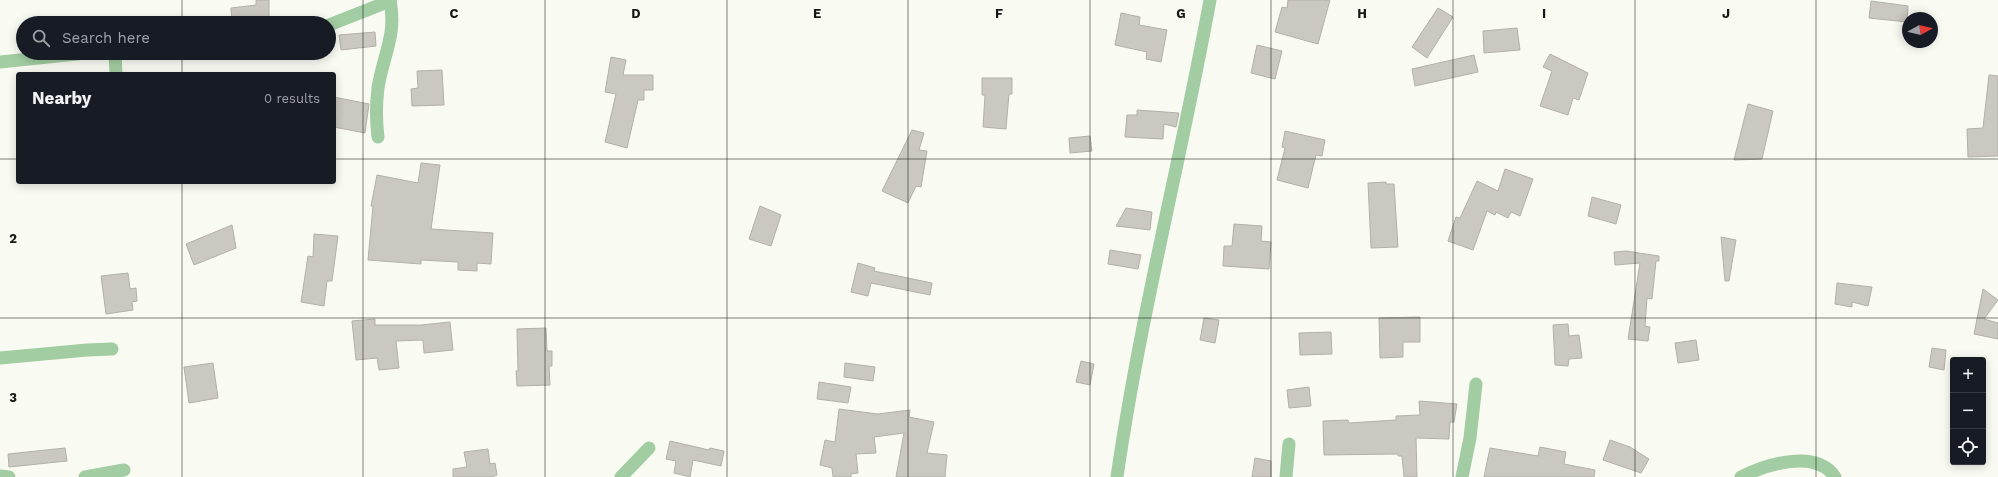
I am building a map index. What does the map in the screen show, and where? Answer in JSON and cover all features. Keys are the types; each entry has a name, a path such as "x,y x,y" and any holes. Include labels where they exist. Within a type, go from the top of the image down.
{"street":[{"path":"336,22 390,0 393,13 392,32 378,87 376,118 378,137"},
{"path":"1117,477 1138,345 1192,96 1210,0"},
{"path":"0,62 19,60"},
{"path":"115,60 116,72"},
{"path":"0,358 112,349"},
{"path":"1462,477 1470,438 1476,384"},
{"path":"1286,477 1289,444"},
{"path":"621,477 649,448"},
{"path":"1741,477 1785,462 1803,460 1821,466 1832,472 1835,477"},
{"path":"85,477 124,470"},
{"path":"0,476 9,477"}],"building":[{"path":"256,0 269,0 269,16 232,16 231,8 256,5"},
{"path":"1288,0 1330,0 1318,44 1275,32 1282,7 1287,8"},
{"path":"1871,1 1908,6 1908,12 1902,12 1902,21 1869,18"},
{"path":"1438,8 1453,17 1427,58 1412,47"},
{"path":"1121,13 1140,17 1139,25 1167,30 1161,62 1146,59 1147,52 1115,45"},
{"path":"1517,28 1520,50 1484,53 1483,31"},
{"path":"375,32 376,46 341,50 339,35"},
{"path":"1257,45 1282,51 1275,79 1251,73"},
{"path":"1550,54 1588,73 1579,100 1573,98 1568,115 1540,106 1552,71 1543,67"},
{"path":"1474,55 1478,72 1415,86 1412,69"},
{"path":"611,57 626,60 623,75 653,75 653,90 644,90 644,100 638,100 627,148 605,142 616,94 605,92"},
{"path":"442,70 444,105 412,106 411,89 418,88 417,71"},
{"path":"1989,75 1998,76 1998,156 1968,157 1967,129 1983,128"},
{"path":"982,78 1012,78 1012,94 1009,94 1006,129 983,127 985,95 982,95"},
{"path":"336,97 369,104 365,133 336,127"},
{"path":"1748,104 1773,111 1762,159 1734,160"},
{"path":"1137,110 1179,113 1176,127 1164,124 1163,139 1125,137 1127,115 1137,115"},
{"path":"912,130 924,133 919,150 927,151 921,187 916,186 908,203 882,191"},
{"path":"1285,131 1325,140 1322,156 1316,155 1308,188 1277,180 1285,148 1282,147"},
{"path":"1090,136 1092,151 1070,153 1069,138"},
{"path":"421,163 440,165 431,229 493,233 491,264 477,263 477,271 458,270 458,262 421,260 421,264 368,260 373,206 371,206 377,175 418,183"},
{"path":"1505,169 1533,179 1520,216 1511,212 1508,218 1496,212 1495,215 1487,211 1473,250 1448,241 1456,217 1460,218 1477,181 1498,191"},
{"path":"1386,182 1386,184 1394,184 1398,247 1371,248 1368,183"},
{"path":"1592,197 1621,205 1616,224 1588,216"},
{"path":"760,206 781,215 771,246 749,239"},
{"path":"1126,208 1152,212 1150,230 1116,226"},
{"path":"1234,224 1262,226 1261,241 1271,242 1269,269 1223,266 1224,246 1232,246"},
{"path":"232,225 236,248 194,265 186,244"},
{"path":"314,234 338,236 332,281 327,281 324,306 301,302 308,256 313,257"},
{"path":"1721,237 1736,240 1729,281 1725,281"},
{"path":"1110,250 1141,255 1138,269 1108,264"},
{"path":"1626,251 1659,256 1659,261 1656,261 1652,299 1647,298 1645,326 1650,327 1648,341 1628,339 1640,263 1615,265 1614,252"},
{"path":"858,263 875,268 874,271 932,283 930,295 871,283 868,296 851,292"},
{"path":"128,273 130,289 136,288 137,301 132,302 133,310 106,314 101,276"},
{"path":"1837,283 1872,287 1868,306 1852,302 1852,307 1835,304"},
{"path":"1983,289 1998,300 1984,319 1998,323 1998,339 1974,334"},
{"path":"1420,317 1420,342 1403,342 1403,357 1380,358 1379,318"},
{"path":"1204,318 1219,320 1215,343 1200,340"},
{"path":"375,319 375,325 421,325 450,322 453,350 424,353 423,340 396,341 399,368 379,370 377,358 356,360 352,321"},
{"path":"1568,324 1569,336 1579,335 1582,358 1569,359 1568,366 1555,365 1553,325"},
{"path":"546,328 547,351 552,351 552,366 549,366 550,385 517,386 517,329"},
{"path":"1331,332 1332,354 1300,355 1299,333"},
{"path":"1696,340 1699,360 1678,363 1675,343"},
{"path":"1932,348 1946,350 1944,370 1929,367"},
{"path":"1081,361 1094,364 1090,385 1076,382"},
{"path":"213,363 218,398 189,403 184,367"},
{"path":"845,363 875,367 873,381 844,377"},
{"path":"819,382 851,387 848,403 817,399"},
{"path":"1309,387 1311,406 1289,408 1287,390"},
{"path":"1419,401 1457,404 1454,422 1450,422 1449,439 1416,438 1417,477 1404,477 1402,456 1398,456 1398,454 1324,455 1323,421 1348,420 1349,423 1396,420 1396,416 1420,415"},
{"path":"839,409 878,414 910,410 909,417 934,422 927,453 947,455 945,477 896,477 904,433 874,437 876,453 856,454 858,473 851,474 851,477 833,477 832,468 820,465 825,440 835,442"},
{"path":"1610,440 1630,447 1649,459 1641,473 1603,460"},
{"path":"670,441 709,450 710,448 724,451 721,466 693,460 690,477 674,473 676,461 666,459"},
{"path":"1540,447 1566,452 1564,464 1595,470 1594,477 1484,477 1490,448 1538,456"},
{"path":"65,448 67,461 9,467 8,454"},
{"path":"488,449 490,464 495,463 497,475 492,477 453,477 453,469 467,467 464,452"},
{"path":"1255,458 1271,461 1271,477 1252,477"}]}
